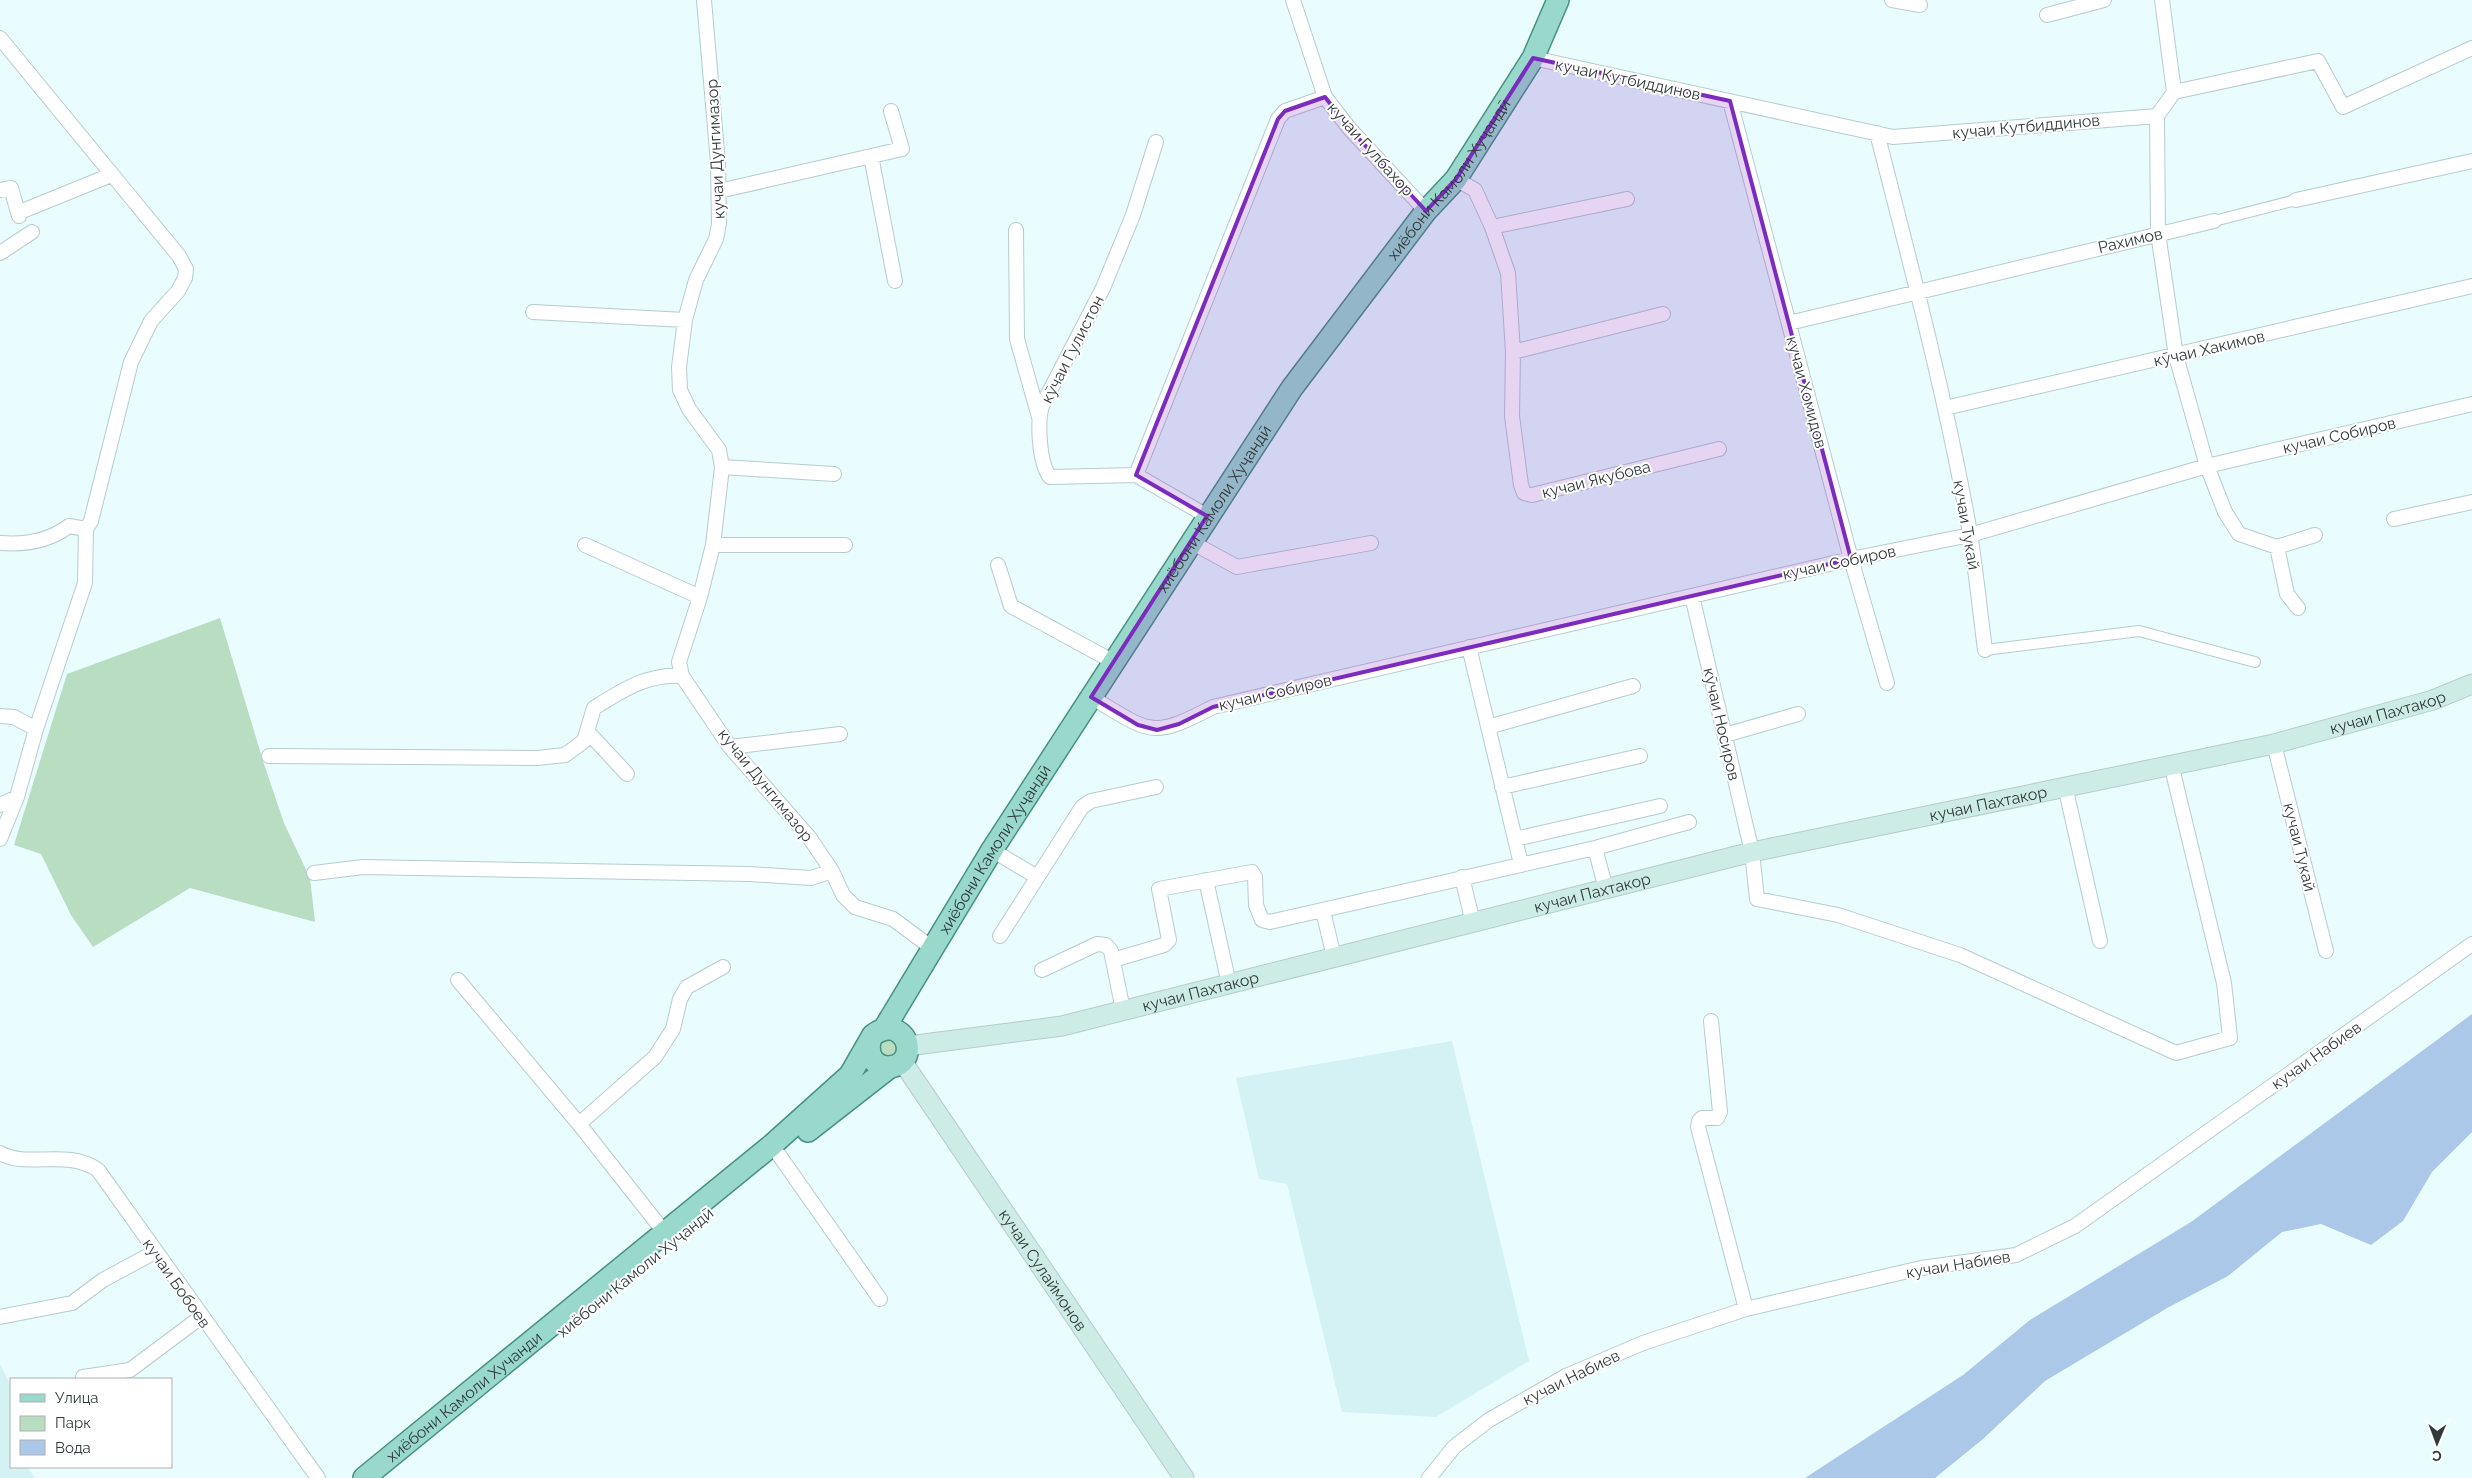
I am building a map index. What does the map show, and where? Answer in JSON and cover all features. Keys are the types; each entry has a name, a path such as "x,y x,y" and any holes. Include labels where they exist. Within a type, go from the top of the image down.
{"main road":[{"name":"хиёбони Камоли Хуҷандӣ","path":"775,1150 850,1075 902,997 992,850 1207,516 1292,388 1426,210 1456,178 1533,58 1558,0"},
{"name":"кучаи Пахтакор","path":"901,1054 1062,1026 1752,852 2274,744 2433,700 2472,684"},
{"path":"901,1054 897,1031 877,1035 869,1048 873,1060 878,1064 901,1054 909,1035 902,997"},
{"name":"хиёбони Камоли Хуҷандӣ","path":"381,1478 775,1150 861,1088 901,1054"},
{"name":"кучаи Сулаймонов","path":"901,1054 1184,1478"},
{"name":"хиёбони Камоли Хучанди","path":"364,1478 665,1233 775,1150"}],"street":[{"name":"кучаи Дунгимазор","path":"704,0 719,191 719,224 716,240 696,280 685,320 679,367 680,390 689,409 718,450 722,467 713,545 700,597 679,662 682,676 730,746 810,837 832,870 843,895 855,907 893,919 932,948"},
{"name":"кучаи Гулбахор","path":"1293,0 1325,96 1349,128 1426,210"},
{"path":"1892,0 1920,5"},
{"path":"2047,14 2104,0"},
{"path":"2162,0 2174,92"},
{"path":"0,38 179,256 186,269 185,278 178,291 151,321 131,362 91,521 86,529 85,583 36,729 17,798 0,839"},
{"path":"2315,535 2277,547 2239,534 2225,512 2206,466 2176,356 2158,233 2157,116 2174,92 2318,61 2343,107 2472,48"},
{"name":"кучаи Кутбиддинов","path":"1533,58 1893,137 2157,116"},
{"path":"1207,516 1136,475 1278,119 1285,111 1325,96"},
{"name":"кучаи Хомидов","path":"1730,101 1851,559 1887,683"},
{"path":"719,191 902,149 891,111"},
{"name":"кучаи Тукай","path":"1877,133 1918,291 1945,408 1970,535 1985,650 2139,631 2256,662"},
{"name":"кӯчаи Гулистон","path":"1136,475 1050,476 1044,469 1039,417 1042,406 1103,288 1133,215 1156,142"},
{"path":"871,156 895,281"},
{"name":"Рахимов","path":"1789,323 2296,200 2472,161"},
{"path":"0,190 11,188 19,216 20,212 111,175"},
{"name":"кучаи Якубова","path":"1456,178 1475,190 1492,226 1508,273 1513,352 1512,416 1521,485 1524,493 1532,495 1719,449"},
{"path":"1492,226 1627,199"},
{"path":"1016,230 1017,339 1039,417"},
{"path":"0,254 32,232"},
{"name":"кӯчаи Хакимов","path":"1945,408 2472,286"},
{"path":"533,312 685,320"},
{"path":"1513,352 1662,314"},
{"name":"кучаи Собиров","path":"1091,698 1138,725 1157,730 1179,724 1213,707 1851,559 1970,535 2206,466 2472,404"},
{"path":"722,467 834,474"},
{"path":"2394,519 2472,502"},
{"path":"0,543 17,545 55,536 69,526 86,529"},
{"path":"1191,542 1237,567 1371,543"},
{"path":"585,545 700,597"},
{"path":"713,545 846,545"},
{"path":"2277,547 2287,594 2298,608"},
{"path":"998,565 1011,606 1114,662"},
{"name":"кӯчаи Носиров","path":"1692,596 1752,852 1756,899 1838,915 1960,955 2176,1053 2230,1038 2224,983 2171,764"},
{"path":"1469,647 1520,864"},
{"path":"269,756 537,758 565,755 584,741 594,708 629,686 665,675 682,676"},
{"path":"1488,727 1633,686"},
{"path":"1725,735 1798,714"},
{"path":"0,716 14,718 36,729"},
{"path":"587,731 627,774"},
{"path":"730,746 840,734"},
{"name":"кучаи Тукай","path":"2274,744 2326,951"},
{"path":"1502,787 1640,756"},
{"path":"1000,936 1082,807 1090,801 1156,786"},
{"name":"кучаи Пахтакор","path":"2065,786 2100,941"},
{"path":"0,805 17,798"},
{"path":"1514,839 1660,806"},
{"path":"1042,970 1097,944 1106,945 1111,951 1113,960 1164,945 1169,940 1159,889 1252,872 1255,877 1256,905 1262,920 1270,922 1595,848 1689,822"},
{"path":"1595,848 1606,889"},
{"path":"992,850 1037,877"},
{"path":"314,873 363,866 740,874 811,878 832,870"},
{"path":"1462,877 1473,923"},
{"path":"1206,880 1229,984"},
{"path":"1323,911 1334,958"},
{"name":"кучаи Набиев","path":"1430,1478 1454,1447 1489,1420 1566,1376 1642,1343 1746,1309 1921,1268 2016,1255 2075,1226 2472,944"},
{"name":"кучаи Пахтакор","path":"1113,960 1123,1010"},
{"path":"579,1124 655,1057 672,1029 680,999 687,987 723,967"},
{"path":"458,980 579,1124 665,1233"},
{"path":"1711,1021 1720,1112 1716,1118 1702,1118 1699,1121 1698,1127 1746,1309"},
{"path":"775,1150 880,1299"},
{"name":"кучаи Бобоев","path":"0,1153 7,1157 17,1158 74,1159 87,1162 98,1170 201,1317 318,1478"},
{"path":"0,1316 72,1303 103,1280 155,1252"},
{"path":"83,1377 130,1370 201,1317"}],"highlighted area":[{"path":"1533,58 1730,101 1851,559 1213,707 1179,724 1157,730 1138,725 1091,697 1207,516 1136,475 1278,119 1285,111 1325,97 1349,128 1426,211 1456,179"}],"shaded area":[{"path":"1452,1041 1529,1361 1436,1417 1342,1412 1287,1184 1259,1179 1236,1078"},
{"path":"0,1364 10,1384 10,1468 28,1468 35,1478 0,1478"}],"green space":[{"path":"220,618 264,764 284,823 310,878 315,922 190,888 93,947 71,915 41,854 14,845 67,674"},
{"path":"884,1038 896,1040 898,1055 884,1059 878,1045"}],"water":[{"path":"2472,1014 2472,1132 2432,1172 2403,1221 2371,1245 2321,1224 2282,1232 2228,1276 2169,1307 2045,1381 1983,1439 1935,1478 1805,1478 1963,1375 2030,1320 2191,1222"}]}
